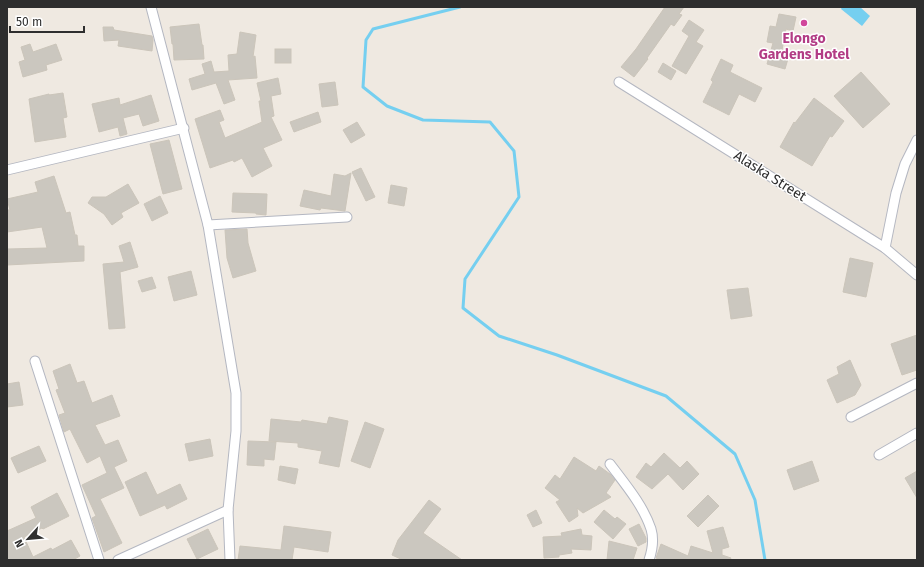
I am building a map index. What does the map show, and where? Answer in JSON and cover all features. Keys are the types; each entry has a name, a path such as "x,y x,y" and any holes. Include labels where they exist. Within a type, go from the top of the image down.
{"street":[{"path":"151,7 184,128 208,225 236,393 236,431 228,510 230,560"},
{"name":"Alaska Street","path":"619,82 885,248 917,275"},
{"path":"7,170 184,128"},
{"path":"885,248 896,193 905,164 917,140"},
{"path":"208,225 347,216"},
{"path":"35,361 99,560"},
{"path":"851,417 917,383"},
{"path":"880,456 917,433"},
{"path":"610,464 641,507 651,530 652,543 649,560"},
{"path":"118,560 228,510"}],"water":[{"path":"842,7 860,7 870,16 862,26 841,9"}],"building":[{"path":"665,7 684,7 679,14 682,15 674,26 671,24 634,77 621,67 636,49"},
{"path":"779,14 796,17 793,31 786,29 782,50 790,52 785,69 767,64 773,43 767,42 770,26 776,27"},
{"path":"689,20 704,30 696,42 703,46 686,74 672,66 689,36 682,31"},
{"path":"199,24 204,59 174,60 170,27"},
{"path":"103,27 113,27 114,30 152,36 152,51 118,46 119,40 104,41"},
{"path":"240,32 256,35 253,57 255,56 257,78 228,80 235,100 224,104 216,83 192,90 189,79 205,74 202,64 211,61 214,72 229,71 228,55 237,54"},
{"path":"30,44 33,52 56,44 62,60 46,65 47,70 23,77 19,62 25,60 21,47"},
{"path":"275,49 291,49 291,63 275,63"},
{"path":"721,59 733,65 730,72 762,88 755,102 739,94 729,115 703,102 713,82 711,80"},
{"path":"663,63 676,71 671,80 658,72"},
{"path":"861,72 890,104 863,128 834,96"},
{"path":"278,78 281,94 271,96 274,116 271,117 282,140 263,148 272,166 252,177 242,158 234,162 233,160 210,168 195,119 220,110 224,120 219,122 225,138 262,122 259,101 261,101 257,83"},
{"path":"335,82 338,105 322,107 319,84"},
{"path":"63,93 67,117 63,118 66,137 35,142 29,99 49,94"},
{"path":"151,95 159,121 143,126 139,114 123,118 127,134 120,136 118,127 99,132 92,104 119,98 120,105"},
{"path":"814,98 844,121 832,137 830,136 812,166 780,147 794,122 795,123"},
{"path":"318,112 321,122 294,132 290,122"},
{"path":"357,122 365,135 351,143 343,130"},
{"path":"169,140 182,189 163,194 150,144"},
{"path":"361,168 375,197 366,201 352,172"},
{"path":"351,173 345,211 321,208 320,210 300,206 304,190 331,196 334,174 345,176"},
{"path":"54,176 66,213 70,212 75,235 77,235 78,246 84,246 84,261 7,265 7,249 47,248 42,227 7,232 7,210 10,210 7,199 38,192 35,182"},
{"path":"128,184 139,203 121,213 123,217 112,225 104,214 88,203 92,197 106,197"},
{"path":"391,185 407,188 404,206 388,203"},
{"path":"233,193 267,194 266,215 232,212"},
{"path":"160,196 168,213 152,221 144,204"},
{"path":"247,229 248,243 256,271 233,278 227,258 225,230"},
{"path":"130,242 138,267 120,272 125,328 109,329 103,264 124,262 119,246"},
{"path":"850,258 873,263 866,297 843,292"},
{"path":"191,271 197,295 174,301 168,277"},
{"path":"152,277 156,288 142,292 138,281"},
{"path":"748,288 752,316 731,319 727,290"},
{"path":"917,335 917,370 902,375 891,344"},
{"path":"850,360 861,385 855,395 837,403 827,380 839,374 837,367"},
{"path":"70,364 77,383 84,381 92,403 112,395 120,416 95,425 105,445 118,440 127,461 114,467 124,488 100,499 122,543 104,552 92,518 96,516 82,485 107,473 100,456 87,463 70,429 64,432 59,415 65,413 56,390 59,389 53,371"},
{"path":"19,382 23,405 7,407 7,384"},
{"path":"329,417 348,421 339,467 319,463 322,451 298,447 298,443 269,441 271,419 301,422 302,420 327,424"},
{"path":"365,422 384,429 370,468 351,461"},
{"path":"210,439 213,456 189,461 185,444"},
{"path":"248,441 276,442 274,460 264,459 264,466 247,465"},
{"path":"39,446 46,461 18,473 11,458"},
{"path":"664,453 680,468 687,461 699,474 683,490 668,474 652,489 636,477 646,463 651,467"},
{"path":"574,457 596,471 599,466 610,474 615,480 606,493 611,497 583,513 577,508 578,516 569,522 556,502 560,500 545,488 555,475 560,479"},
{"path":"812,461 819,481 794,490 787,470"},
{"path":"280,466 298,469 295,484 278,480"},
{"path":"917,471 917,498 905,478"},
{"path":"146,472 157,495 180,484 187,499 167,509 165,505 140,516 125,482"},
{"path":"57,493 69,516 24,537 33,557 51,548 52,550 71,540 80,556 73,560 7,560 7,531 36,518 31,507"},
{"path":"708,495 719,506 698,527 687,516"},
{"path":"429,500 441,509 423,533 462,560 403,560 392,555 398,540"},
{"path":"536,510 542,523 533,527 527,515"},
{"path":"604,510 615,519 617,517 626,524 613,539 594,522"},
{"path":"639,524 646,538 646,542 638,546 629,529"},
{"path":"284,526 331,532 328,552 294,547 292,560 238,560 240,546 281,550"},
{"path":"723,527 729,547 722,549 722,555 731,558 730,560 661,560 656,558 661,544 688,556 691,546 713,553 707,531"},
{"path":"208,529 218,549 197,559 187,539"},
{"path":"581,529 582,535 592,536 591,550 571,549 572,553 559,555 559,557 544,558 543,537 562,536 561,533"},
{"path":"609,541 637,548 633,560 607,560"}],"waterway":[{"path":"460,7 373,29 366,40 363,87 387,106 423,120 490,122 514,151 519,197 465,279 463,308 499,336 557,355 666,396 735,454 755,500 765,560"}],"place":[{"name":"Elongo Gardens Hotel","path":"804,23"}]}
